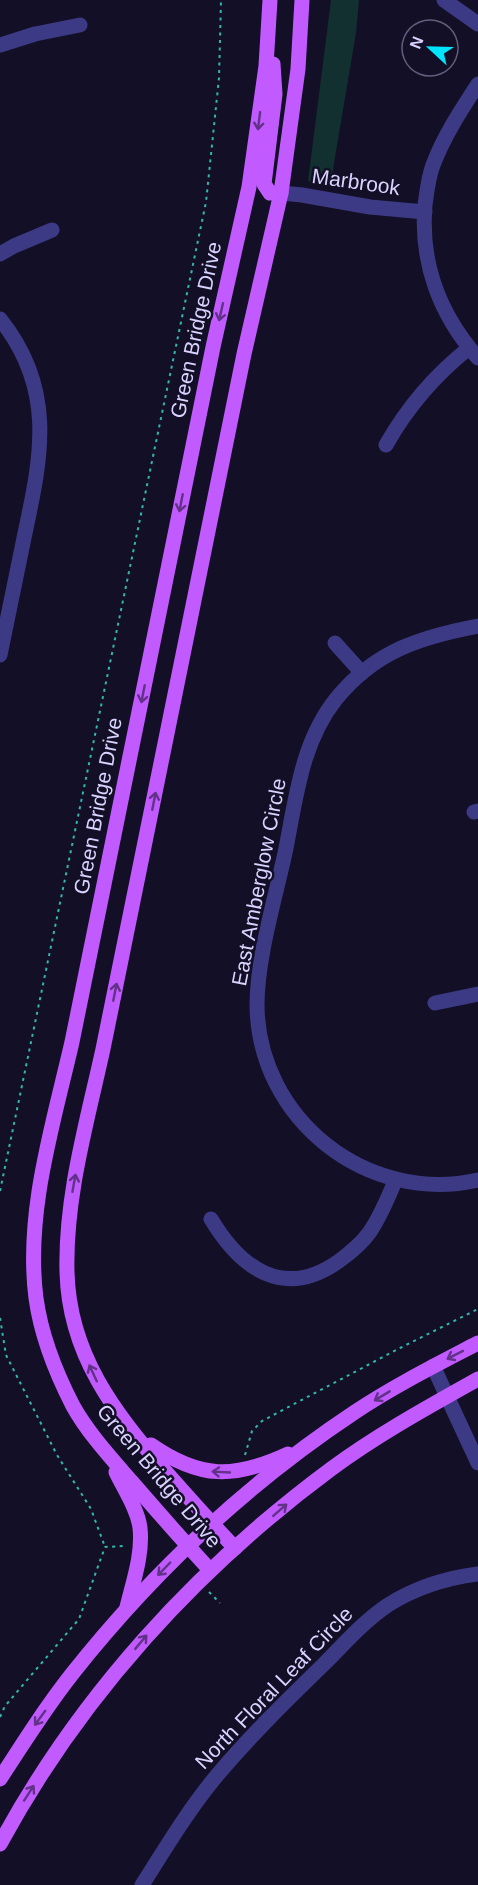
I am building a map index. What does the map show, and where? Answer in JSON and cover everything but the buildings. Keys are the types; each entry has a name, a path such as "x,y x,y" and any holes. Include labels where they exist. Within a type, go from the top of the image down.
{"main road":[{"name":"Green Bridge Drive","path":"210,1570 105,1451 74,1407 60,1379 42,1326 34,1275 37,1212 51,1133 74,1031 213,347 249,188 266,66 270,0"},
{"path":"270,0 275,94 264,184 270,193 281,193"},
{"name":"Green Bridge Drive","path":"236,1548 130,1431 102,1391 90,1366 73,1318 67,1274 69,1215 244,354 281,193 298,69 302,0"},
{"path":"0,1779 33,1727 72,1674 126,1610 212,1524 269,1476 355,1412 433,1366 478,1343"},
{"path":"0,1844 16,1814 54,1755 98,1694 150,1632 210,1570 333,1468 408,1418 478,1379"},
{"path":"130,1431 172,1460 202,1471 232,1472 260,1467 315,1441"},
{"path":"105,1451 130,1500 140,1527 139,1556 126,1610"}],"street":[{"path":"444,0 478,24"},
{"path":"0,45 35,34 80,25"},
{"path":"386,445 419,395 435,378 474,353 450,322 435,288 426,248 425,212 427,188 439,149 478,84"},
{"name":"Marbrook","path":"281,193 370,207 425,212"},
{"path":"0,254 52,230"},
{"path":"0,319 12,336 28,370 37,399 41,437 38,472 0,655"},
{"name":"East Amberglow Circle","path":"478,626 433,635 384,656 362,673 336,699 325,715 311,741 304,762 261,966 257,1004 258,1022 266,1059 281,1095 304,1125 326,1144 366,1169 412,1183 447,1185 478,1180"},
{"path":"335,643 362,673"},
{"path":"435,1002 478,994"},
{"path":"211,1219 221,1236 238,1256 254,1268 292,1280 308,1278 328,1269 352,1252 369,1233 396,1179"},
{"path":"433,1366 478,1463"},
{"name":"North Floral Leaf Circle","path":"142,1885 175,1833 214,1780 282,1705 372,1618 387,1606 436,1582 478,1574"}],"path":[{"path":"0,1191 206,202 219,78 221,0"},
{"path":"240,1471 252,1431 262,1421 400,1347 478,1309"},
{"path":"0,1318 6,1354 57,1455 91,1509 105,1547 79,1619 5,1706 0,1716"},
{"path":"105,1547 139,1545"}],"green space":[{"path":"331,0 359,0 356,33 330,187 308,181"}]}
